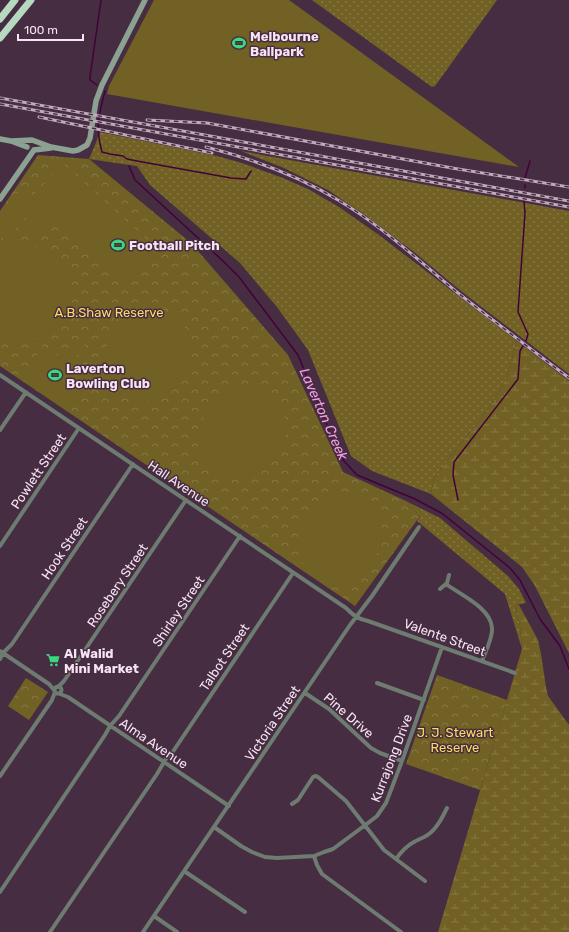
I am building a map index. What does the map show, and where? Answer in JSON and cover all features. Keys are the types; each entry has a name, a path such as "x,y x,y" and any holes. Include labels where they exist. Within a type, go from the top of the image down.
{"highway":[{"path":"0,19 15,0"},
{"path":"0,38 31,0"}],"street":[{"path":"0,139 11,141 33,141 51,148 73,151 87,145 90,138 96,102 102,85 145,0"},
{"path":"11,141 31,150 51,148"},
{"path":"24,164 27,144 33,141"},
{"path":"0,199 37,146 33,141"},
{"name":"Hall Avenue","path":"0,375 357,616"},
{"path":"0,430 26,392"},
{"name":"Powlett Street","path":"0,546 80,428"},
{"name":"Hook Street","path":"0,661 3,653 12,644 133,464"},
{"name":"Rosebery Street","path":"0,776 186,500"},
{"name":"Victoria Street","path":"143,932 305,692 419,527"},
{"name":"Shirley Street","path":"0,892 240,536"},
{"name":"Talbot Street","path":"50,932 293,572"},
{"path":"440,589 448,581 449,575"},
{"path":"446,584 487,614 492,629 482,661"},
{"name":"Valente Street","path":"357,616 360,619 515,673"},
{"name":"Kurrajong Drive","path":"214,827 241,846 265,857 277,858 314,856 332,849 377,816 386,803 442,647"},
{"name":"Alma Avenue","path":"3,653 228,806"},
{"path":"378,683 424,700"},
{"name":"Pine Drive","path":"305,692 329,709 371,748 402,761"},
{"path":"292,804 298,800 313,777 318,776 346,801 388,853 425,881"},
{"path":"396,859 408,846 428,835 441,821 447,808"},
{"path":"314,856 322,874 401,932"},
{"path":"184,871 245,912"},
{"path":"154,916 177,932"}],"green space":[{"name":"Melbourne Ballpark","path":"154,0 289,0 519,167 107,94 109,86"},
{"path":"312,0 497,0 435,86 432,87"},
{"path":"100,132 217,156 242,163 308,189 339,207 379,235 517,341 506,379 488,409 434,478 431,494 372,471 351,456 308,350 277,307 240,263 150,185 137,166 89,159"},
{"path":"241,151 569,211 569,374 365,215 328,190 284,168"},
{"name":"A.B.Shaw Reserve","path":"38,155 89,159 191,243 288,355 343,472 406,501 420,516 355,606 0,366 0,211"},
{"path":"64,164 159,251 126,285 32,196"},
{"path":"17,193 34,204 7,241 0,236 0,213 2,209 5,211"},
{"path":"35,206 53,216 40,236 24,225"},
{"path":"31,245 46,249 60,258 69,271 71,290 69,301 62,317 52,329 38,338 20,344 0,343 0,252 12,246"},
{"path":"151,310 171,315 182,323 186,329 191,344 190,360 185,375 170,394 154,400 134,402 120,395 109,383 104,372 104,357 114,332 121,324 136,313"},
{"path":"77,339 85,344 75,359 68,353"},
{"path":"517,341 569,381 569,653 535,586 522,567 431,494 434,478 488,409 506,379"},
{"name":"Laverton Bowling Club","path":"43,346 92,378 71,408 62,401 59,405 21,379"},
{"path":"246,386 259,389 274,399 285,418 287,432 280,447 261,466 247,475 241,477 229,477 210,467 204,460 199,449 199,432 204,417 217,397 228,390"},
{"path":"341,493 363,499 373,505 380,517 381,544 370,566 356,582 344,586 333,586 318,579 305,568 299,552 298,537 306,516 316,504 328,497"},
{"path":"406,501 440,518 508,576 519,589 526,603 516,605 522,649 505,594 417,521 420,516"},
{"path":"516,605 519,605 538,640 548,696 569,725 569,932 438,932 522,649"},
{"name":"J. J. Stewart Reserve","path":"437,675 507,700 480,790 406,764"},
{"path":"26,678 48,692 29,720 8,706"}],"waterway":[{"name":"Laverton Creek","path":"97,85 90,80 90,77 101,0"},
{"path":"105,91 98,128 102,152 123,156 127,159 231,178 246,179 251,171"},
{"path":"525,178 530,161"},
{"name":"Laverton Creek","path":"129,166 135,180 239,277 298,355 337,449 344,461 357,475 415,499 443,514 510,568 520,580 540,619 560,646 569,669"},
{"path":"524,201 525,213 518,312 528,334 526,341"},
{"path":"458,500 453,475 454,462 518,379 520,351 523,346"}],"railway":[{"path":"0,98 569,201"},
{"path":"0,104 569,207"},
{"path":"39,117 212,153"},
{"path":"147,120 207,123 452,168 569,187"},
{"path":"206,147 258,162 291,175 354,210 385,232 458,293 569,378"}],"place":[{"name":"Melbourne Ballpark","path":"239,43"},
{"name":"Football Pitch","path":"118,245"},
{"name":"Laverton Bowling Club","path":"55,375"},
{"name":"Al Walid Mini Market","path":"53,660"}]}
